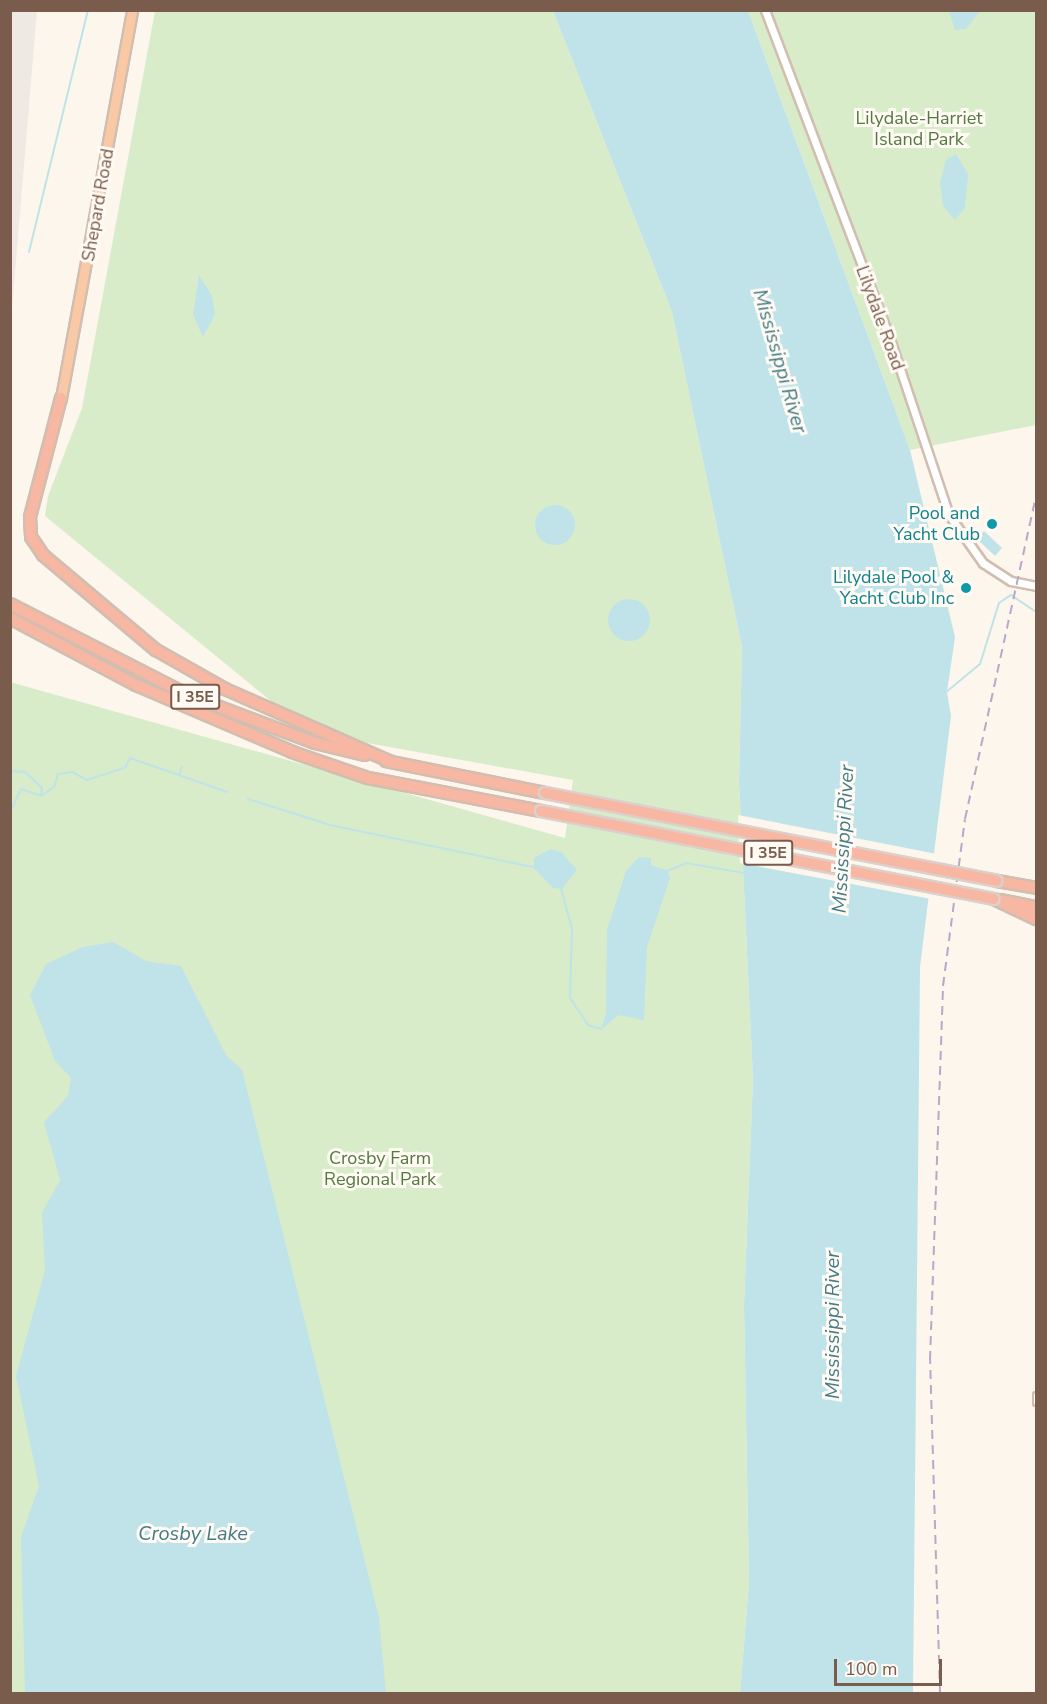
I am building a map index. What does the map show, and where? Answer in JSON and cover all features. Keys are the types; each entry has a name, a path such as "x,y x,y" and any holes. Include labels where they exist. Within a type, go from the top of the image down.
{"highway":[{"name":"Shepard Road","path":"61,398 132,10"},
{"path":"61,398 30,517 31,537 44,555 156,650 225,689 391,762"},
{"name":"I 35E","path":"10,604 190,696 315,743 391,762 545,793 1036,888"},
{"name":"I 35E","path":"10,618 136,685 292,752 368,778 1036,907"},
{"path":"1011,883 1036,883"},
{"path":"994,899 1036,919"}],"street":[{"name":"Lilydale Road","path":"765,10 920,430 941,497 972,552 998,576 1036,586"},
{"path":"1036,1395 1036,1402"}],"shaded area":[{"path":"10,11 37,11 11,321"}],"green space":[{"name":"Crosby Farm Regional Park","path":"155,11 553,11 672,312 742,647 739,782 753,1079 744,1305 749,1583 740,1693 11,1693 10,682 565,838 573,780 367,743 277,706 45,516 48,496 82,408"},
{"name":"Lilydale-Harriet Island Park","path":"748,11 1036,11 1036,425 910,450"}],"water":[{"path":"980,10 966,29 955,30 949,11"},
{"name":"Mississippi River","path":"553,11 748,11 910,450 955,637 947,692 951,716 920,967 913,1693 740,1693 749,1583 744,1305 753,1079 739,782 742,647 672,312"},
{"path":"956,154 968,174 965,208 955,220 943,206 940,183 946,160"},
{"path":"199,275 212,296 215,314 203,337 193,315"},
{"path":"555,505 563,506 569,511 574,517 574,533 569,539 563,544 555,545 547,544 541,539 536,533 535,525 536,517 541,511 547,506"},
{"path":"984,531 1002,548 995,556 977,539"},
{"path":"629,599 637,600 644,605 649,612 649,628 644,635 637,640 629,641 621,640 614,635 609,628 608,620 609,612 614,605 621,600"},
{"path":"550,849 561,852 577,870 562,889 553,888 534,868 534,858"},
{"path":"639,857 651,858 651,865 668,871 670,878 647,947 644,1020 618,1015 600,1031 606,1014 607,930 626,871"},
{"name":"Crosby Lake","path":"113,942 146,961 181,966 226,1055 242,1070 379,1618 386,1693 25,1693 21,1537 39,1486 16,1376 45,1270 42,1213 60,1180 44,1122 68,1096 71,1078 55,1061 30,995 46,964 83,947"}],"pier":[{"path":"738,815 937,854 931,899 740,863"}],"waterway":[{"path":"29,252 88,10"},
{"path":"945,693 980,664 999,603 1011,595 1035,611"},
{"path":"10,812 21,789 41,796 54,787 58,774 72,772 87,780 125,768 130,758 227,792"},
{"path":"179,775 182,766"},
{"path":"10,771 25,772 42,788 41,795"},
{"path":"248,799 330,825 537,868"},
{"path":"665,872 686,863 744,873"},
{"path":"561,888 572,929 570,998 588,1025 601,1029"}],"railway":[{"path":"940,1694 930,1360 943,986 965,819 1036,495"}],"place":[{"name":"Pool and Yacht Club","path":"992,524"},
{"name":"Lilydale Pool & Yacht Club Inc","path":"966,588"}]}
